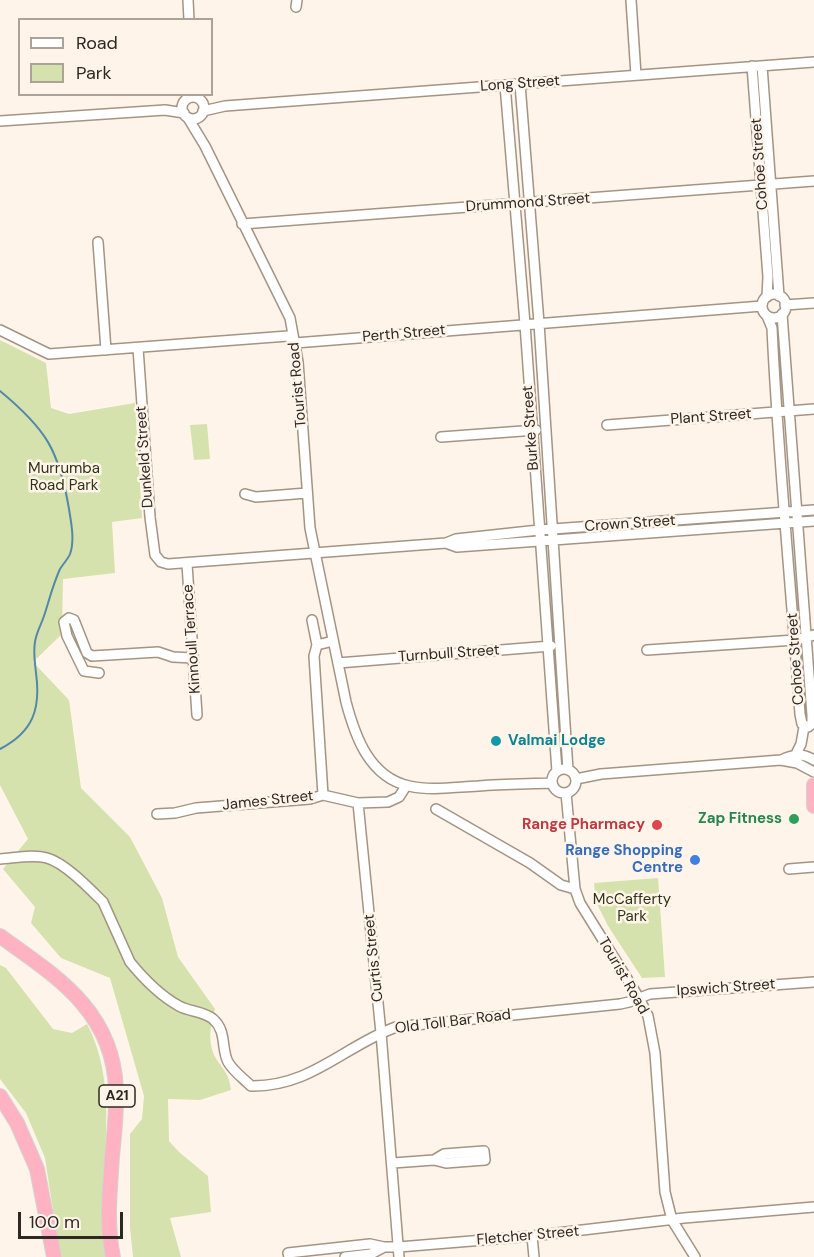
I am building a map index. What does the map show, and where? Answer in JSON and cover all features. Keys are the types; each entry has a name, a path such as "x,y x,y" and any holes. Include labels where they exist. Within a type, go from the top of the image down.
{"highway":[{"path":"814,784 814,806"},
{"name":"A21","path":"0,936 54,975 78,997 96,1020 110,1051 117,1090 108,1208 112,1257"},
{"path":"0,1096 17,1123 37,1169 54,1257"}],"street":[{"path":"188,0 189,18"},
{"path":"631,0 636,75"},
{"name":"Long Street","path":"193,105 225,106 814,62"},
{"name":"Cohoe Street","path":"757,66 766,184 779,296"},
{"name":"Burke Street","path":"520,84 539,323 568,770"},
{"name":"Burke Street","path":"505,85 525,324 557,771"},
{"path":"0,122 165,110 193,105"},
{"name":"Tourist Road","path":"193,105 205,146 290,318 298,362 310,528 353,729 371,762 388,776 406,786"},
{"name":"Drummond Street","path":"242,224 814,181"},
{"name":"Cohoe Street","path":"766,184 767,297"},
{"path":"98,242 106,350"},
{"path":"783,310 784,300 774,294 767,297 762,306 768,316 775,317 783,310 814,303"},
{"name":"Perth Street","path":"0,330 50,354 288,336 295,344 762,306"},
{"name":"Cohoe Street","path":"768,316 772,328 776,412 800,714 804,727 809,727 812,722 810,635 788,411 783,310"},
{"name":"Dunkeld Street","path":"138,348 150,517 155,555 161,562"},
{"name":"Plant Street","path":"607,424 814,409"},
{"path":"441,437 545,429"},
{"path":"245,494 256,497 307,493"},
{"name":"Crown Street","path":"446,543 457,547 552,541 797,517 814,510"},
{"name":"Crown Street","path":"797,517 814,521"},
{"name":"Crown Street","path":"161,562 188,564 446,543 456,539 552,529 786,518"},
{"name":"Kinnoull Terrace","path":"188,564 197,715"},
{"path":"99,673 84,671 67,636 64,622 69,618 74,620 87,652 92,656 158,652 173,657 193,658"},
{"path":"312,620 317,645 314,656 323,795"},
{"path":"647,650 795,640 810,635"},
{"path":"317,645 333,641"},
{"name":"Turnbull Street","path":"338,663 559,646"},
{"path":"796,754 801,744 804,727"},
{"path":"781,760 796,754 814,760"},
{"path":"576,779 601,774 781,760 797,763 814,772"},
{"path":"568,770 573,773 576,779 573,790 566,793 558,792 552,783 557,771 568,770"},
{"path":"406,786 431,789 552,783"},
{"name":"James Street","path":"157,814 176,813 196,808 310,799 323,795 358,803 388,802 399,797 406,786"},
{"path":"436,809 530,863 561,885 575,889 566,793"},
{"name":"Curtis Street","path":"358,803 393,1163 399,1252"},
{"name":"Old Toll Bar Road","path":"0,859 48,858 63,867 103,902 130,962 157,989 179,1006 205,1013 216,1021 222,1032 228,1062 251,1086 265,1086 311,1074 381,1033 396,1027 620,1004 639,998"},
{"path":"789,869 814,867"},
{"name":"Tourist Road","path":"575,889 580,903 648,1016 655,1053 665,1192 672,1220 695,1257"},
{"name":"Ipswich Street","path":"639,998 650,993 814,982"},
{"path":"393,1163 434,1160"},
{"name":"Fletcher Street","path":"289,1257 288,1253 370,1244 399,1252 672,1220 814,1208"},
{"path":"532,1236 534,1257"},
{"name":"Fletcher Street","path":"345,1257 371,1254 384,1247"}],"green space":[{"name":"Murrumba Road Park","path":"0,340 46,363 51,408 69,414 135,403 142,518 112,522 115,573 63,579 62,634 33,662 69,700 81,788 130,837 162,898 178,957 215,1009 211,1028 212,1048 228,1077 231,1090 200,1100 168,1099 169,1141 208,1176 211,1212 170,1218 181,1257 133,1257 130,1228 130,1134 142,1119 144,1096 110,978 61,958 31,923 35,907 3,869 28,839 0,785"},
{"path":"207,424 210,459 194,460 190,425"},
{"name":"McCafferty Park","path":"658,878 665,977 642,978 608,926 596,902 594,883"},
{"path":"0,965 6,968 53,1029 72,1033 87,1024 98,1052 104,1080 106,1110 103,1228 106,1257 62,1257 45,1158 26,1113 0,1079"}],"waterway":[{"path":"0,391 29,417 48,442 55,456 65,489 72,537 70,554 60,569 36,639 34,654 37,686 36,708 27,727 20,735 0,749"}],"place":[{"name":"Valmai Lodge","path":"496,741"},
{"name":"Zap Fitness","path":"794,819"},
{"name":"Range Pharmacy","path":"657,825"},
{"name":"Range Shopping Centre","path":"695,860"}]}
